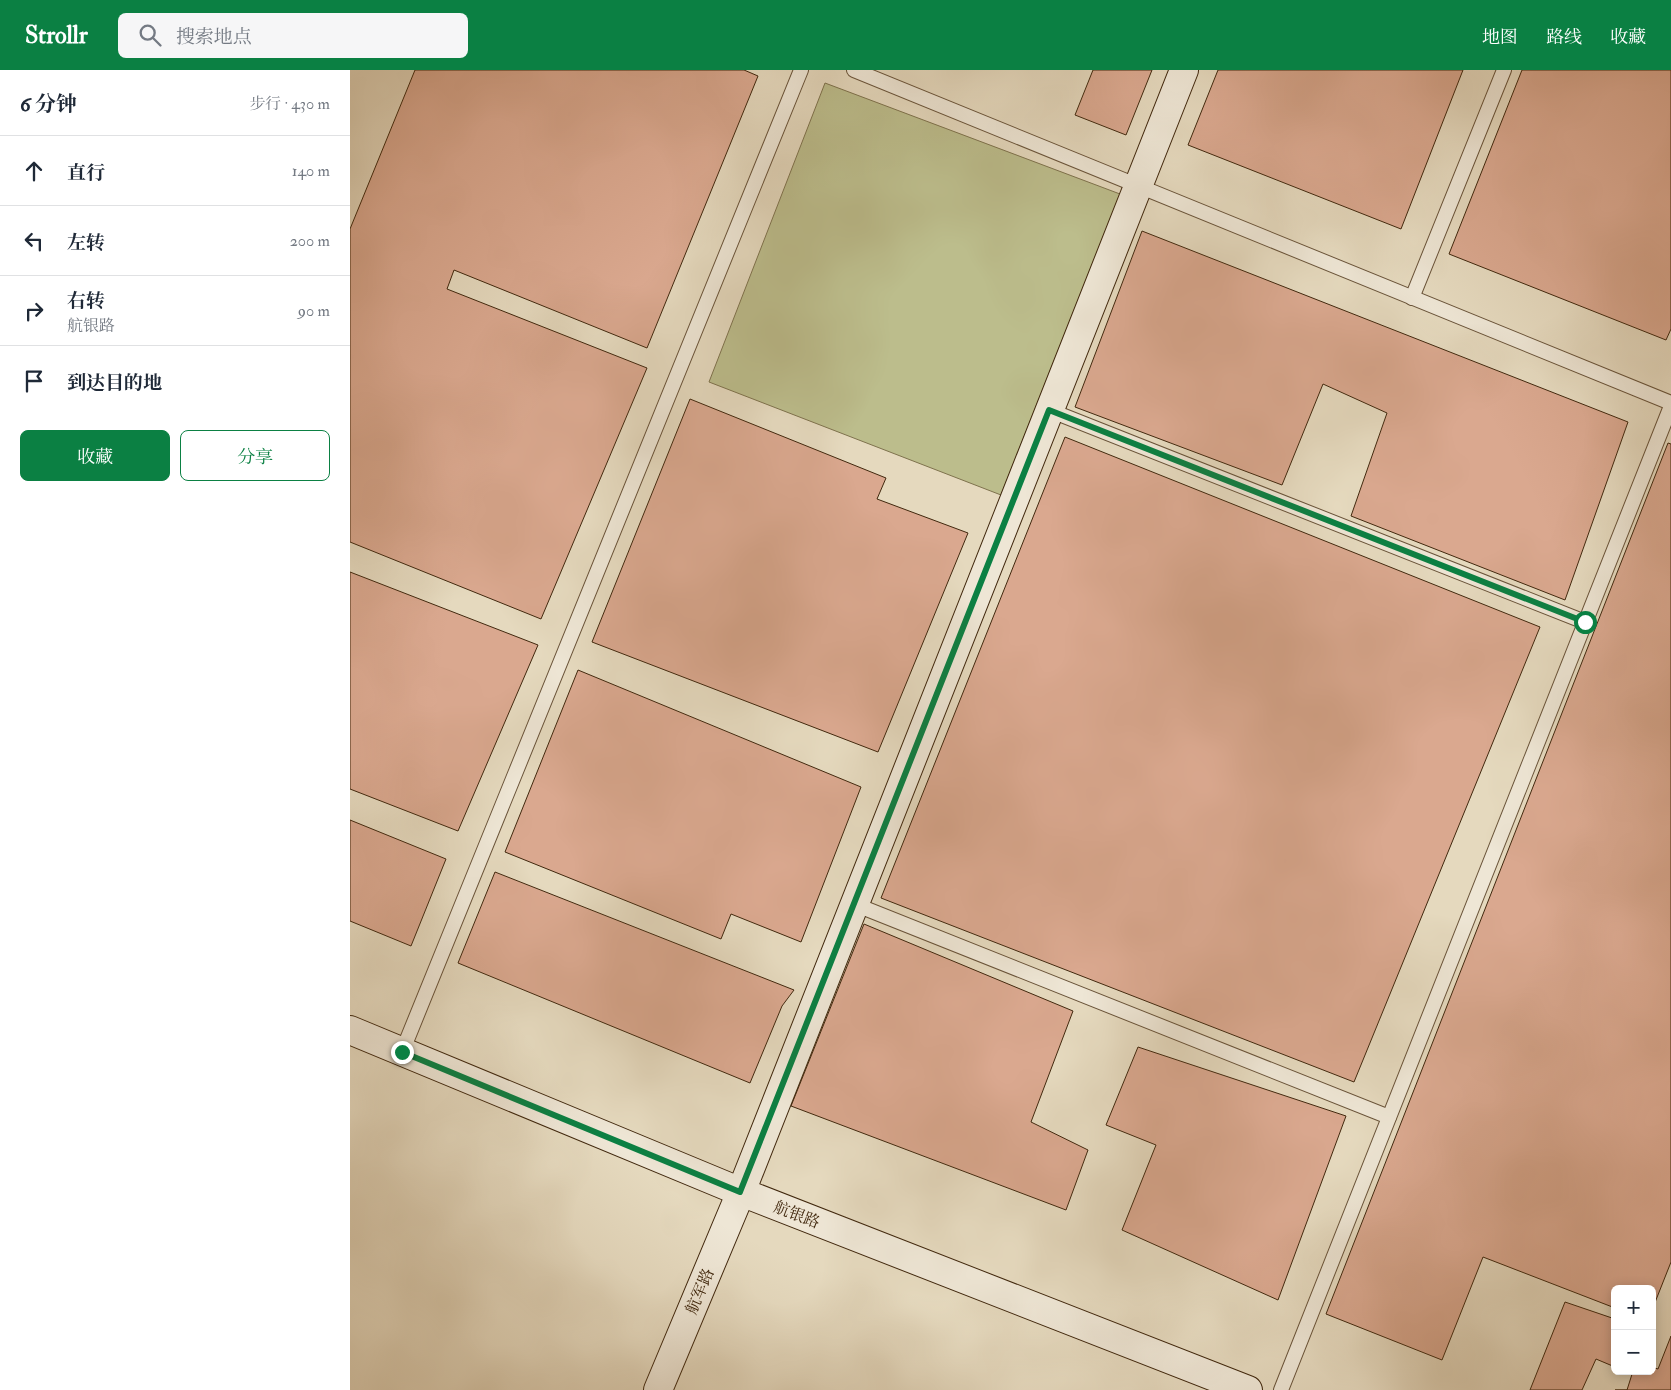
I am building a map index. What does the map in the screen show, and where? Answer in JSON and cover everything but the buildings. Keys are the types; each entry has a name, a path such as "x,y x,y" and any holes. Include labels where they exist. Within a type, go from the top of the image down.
{"street":[{"name":"航军路","path":"658,1390 740,1192 1184,70"},
{"name":"航银路","path":"350,1030 740,1192 1248,1390"}],"lane":[{"path":"402,1052 801,70"},
{"path":"854,70 1671,404 1281,1390"},
{"path":"1412,298 1504,70"},
{"path":"1049,410 1585,622"},
{"path":"854,904 1390,1117"}],"green space":[{"path":"825,83 1120,194 1001,495 709,382"}],"route":[{"path":"402,1052 740,1192 1049,410 1585,622"}]}
